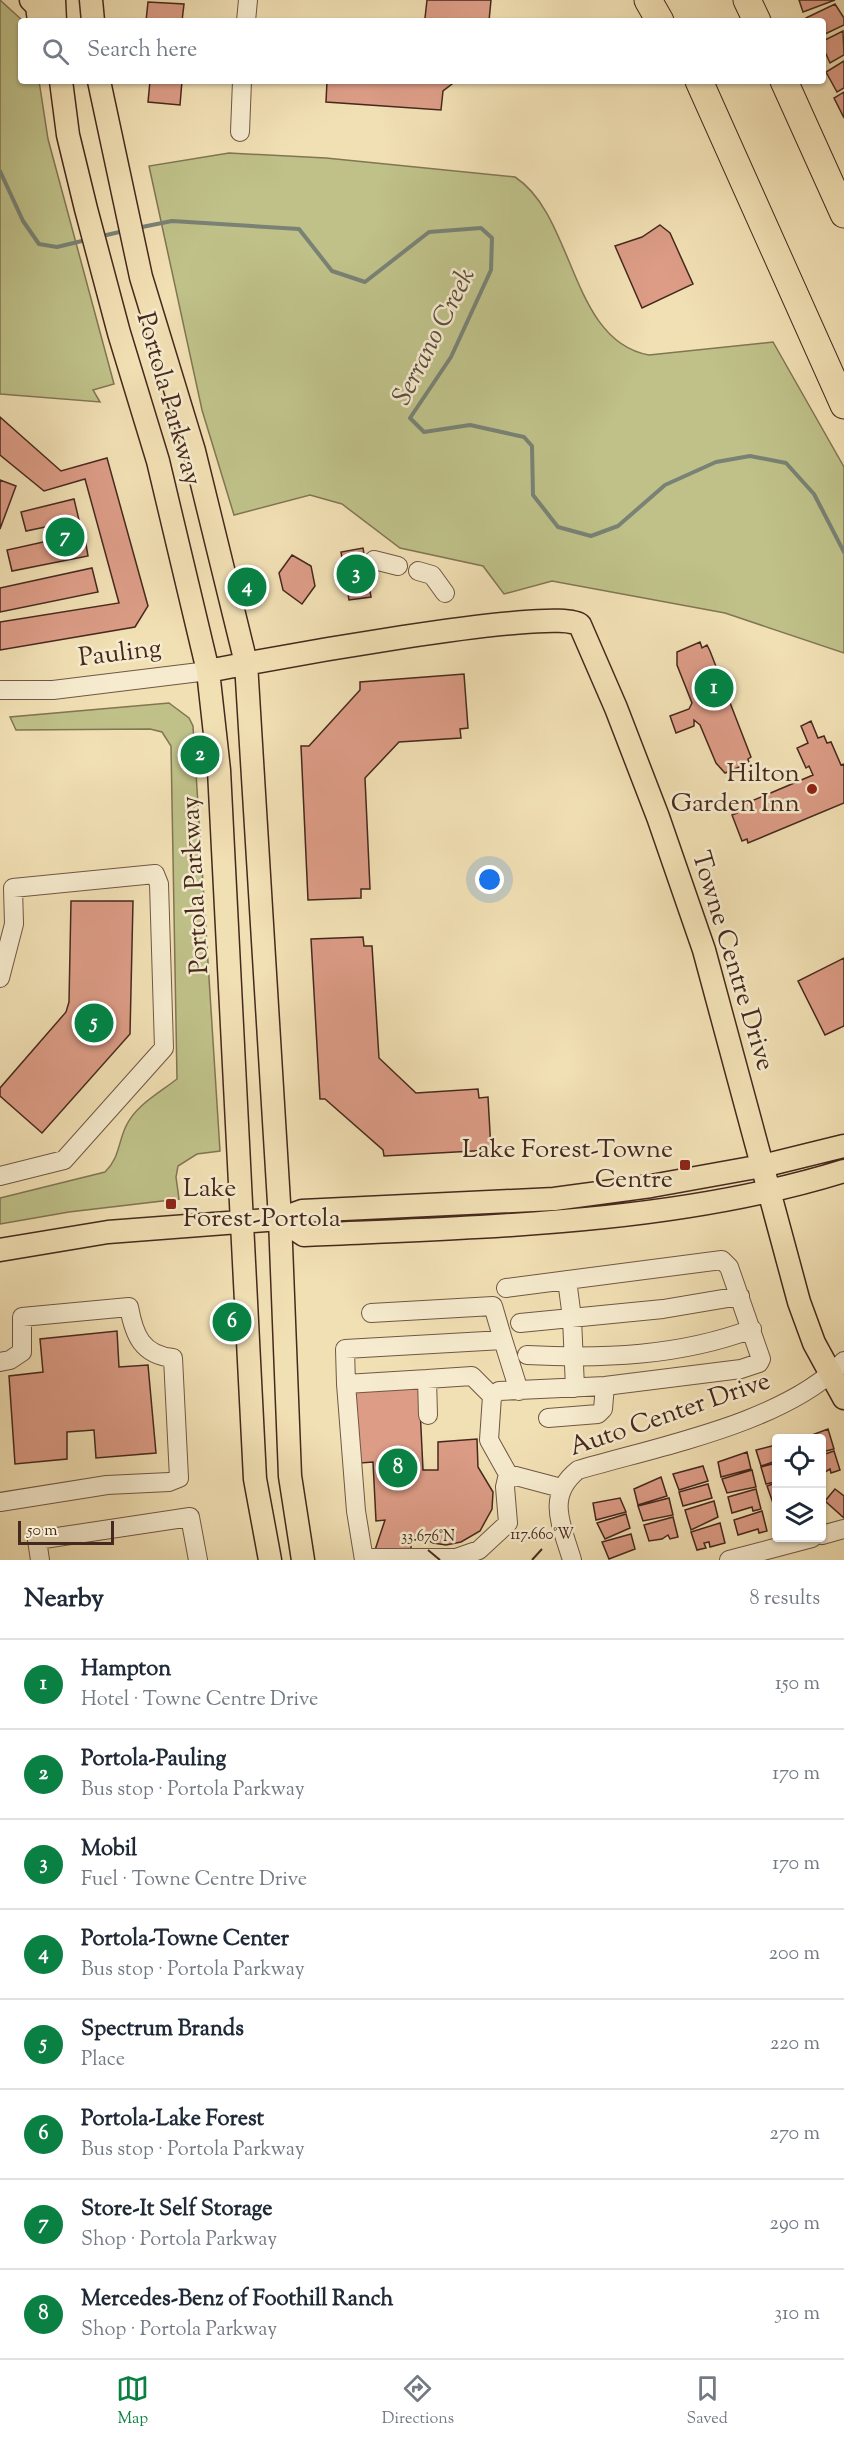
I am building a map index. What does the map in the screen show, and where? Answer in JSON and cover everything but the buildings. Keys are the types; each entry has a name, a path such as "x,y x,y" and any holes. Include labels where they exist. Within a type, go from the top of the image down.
{"highway":[{"path":"648,0 658,18"},
{"path":"663,0 671,18"},
{"path":"694,84 732,156"},
{"path":"700,84 844,405"},
{"path":"785,84 844,214"}],"main road":[{"path":"31,0 37,6 39,18"},
{"path":"54,0 55,18"},
{"path":"91,0 93,18"},
{"path":"48,84 54,118 68,135"},
{"name":"Portola Parkway","path":"61,84 68,135 86,209 119,333 158,461 208,671 219,770 255,1479 270,1560"},
{"name":"Portola Parkway","path":"100,84 141,277 194,451 246,663 280,1219 290,1476 303,1560"},
{"name":"Towne Centre Drive","path":"246,663 332,647 496,625 568,620 580,625 620,719 687,896 704,950 799,1302 814,1343 840,1370 844,1398"},
{"name":"Pauling","path":"208,671 246,663"},
{"path":"0,1250 108,1232 280,1219 302,1211 554,1198 762,1166 844,1146"},
{"path":"280,1219 304,1235 498,1225 644,1212 769,1190 844,1171"}],"street":[{"path":"246,18 248,0"},
{"path":"240,132 243,84"},
{"path":"374,560 398,566"},
{"path":"418,571 432,575 446,593"},
{"name":"Pauling","path":"0,690 53,690 208,671"},
{"path":"0,978 14,924 13,888 155,874 159,884 164,1048 64,1160 0,1176"},
{"path":"492,1396 499,1391 605,1386 741,1369 759,1363 761,1353 729,1267 722,1260 506,1288"},
{"path":"567,1280 575,1357 575,1388"},
{"path":"520,1323 663,1309 740,1296"},
{"path":"371,1313 493,1306 519,1391"},
{"path":"0,1362 18,1357 22,1352 22,1317 129,1307 133,1328 141,1344 162,1357 173,1358 179,1478 169,1482 107,1485 0,1503"},
{"path":"527,1355 632,1356 706,1344 752,1329"},
{"path":"346,1384 472,1376 492,1396 489,1440 508,1474 505,1487 508,1523 488,1552 444,1560 419,1556 364,1559 356,1511 346,1384 345,1349 503,1340"},
{"name":"Auto Center Drive","path":"572,1560 558,1512 561,1488 578,1470 767,1412 840,1370"},
{"path":"427,1379 428,1415"},
{"path":"548,1418 598,1414 603,1408 605,1386"},
{"path":"508,1474 561,1488"},
{"path":"40,1560 37,1540 190,1517 198,1560"},
{"path":"826,1534 844,1529"},
{"path":"729,1560 797,1542"}],"green space":[{"path":"0,0 20,18 18,84 39,84 48,139 114,384 93,390 100,402 0,394"},
{"path":"229,153 326,158 515,177 535,195 550,219 588,303 603,327 623,345 649,355 773,342 844,467 844,653 725,613 552,581 504,594 483,566 400,548 342,504 310,495 234,515 202,410 149,166"},
{"path":"169,703 189,718 193,726 220,1151 197,1154 178,1166 176,1177 179,1199 69,1212 0,1224 0,1198 105,1172 116,1156 123,1132 130,1119 148,1100 177,1079 171,746 162,732 150,729 16,730 10,717"}],"waterway":[{"name":"Serrano Creek","path":"0,171 23,221 39,244 57,247 86,240"},
{"name":"Serrano Creek","path":"137,228 172,221 299,229 332,271 365,282 429,232 481,228 492,238 491,270 451,357 410,418 424,432 470,425 524,437 532,446 533,495 558,527 591,536 618,526 665,485 716,462 750,456 786,463 814,494 844,552"},
{"name":"Serrano Creek","path":"102,236 124,231"}],"place":[{"name":"Store-It Self Storage","path":"65,537"},
{"name":"Mobil","path":"356,574"},
{"name":"Portola-Towne Center","path":"247,587"},
{"name":"Hampton","path":"714,688"},
{"name":"Portola-Pauling","path":"200,755"},
{"name":"Hilton Garden Inn","path":"812,789"},
{"name":"Spectrum Brands","path":"94,1023"},
{"name":"Lake Forest-Towne Centre","path":"685,1165"},
{"name":"Lake Forest-Portola","path":"171,1204"},
{"name":"Portola-Lake Forest","path":"232,1322"},
{"name":"Mercedes-Benz of Foothill Ranch","path":"398,1468"}]}
